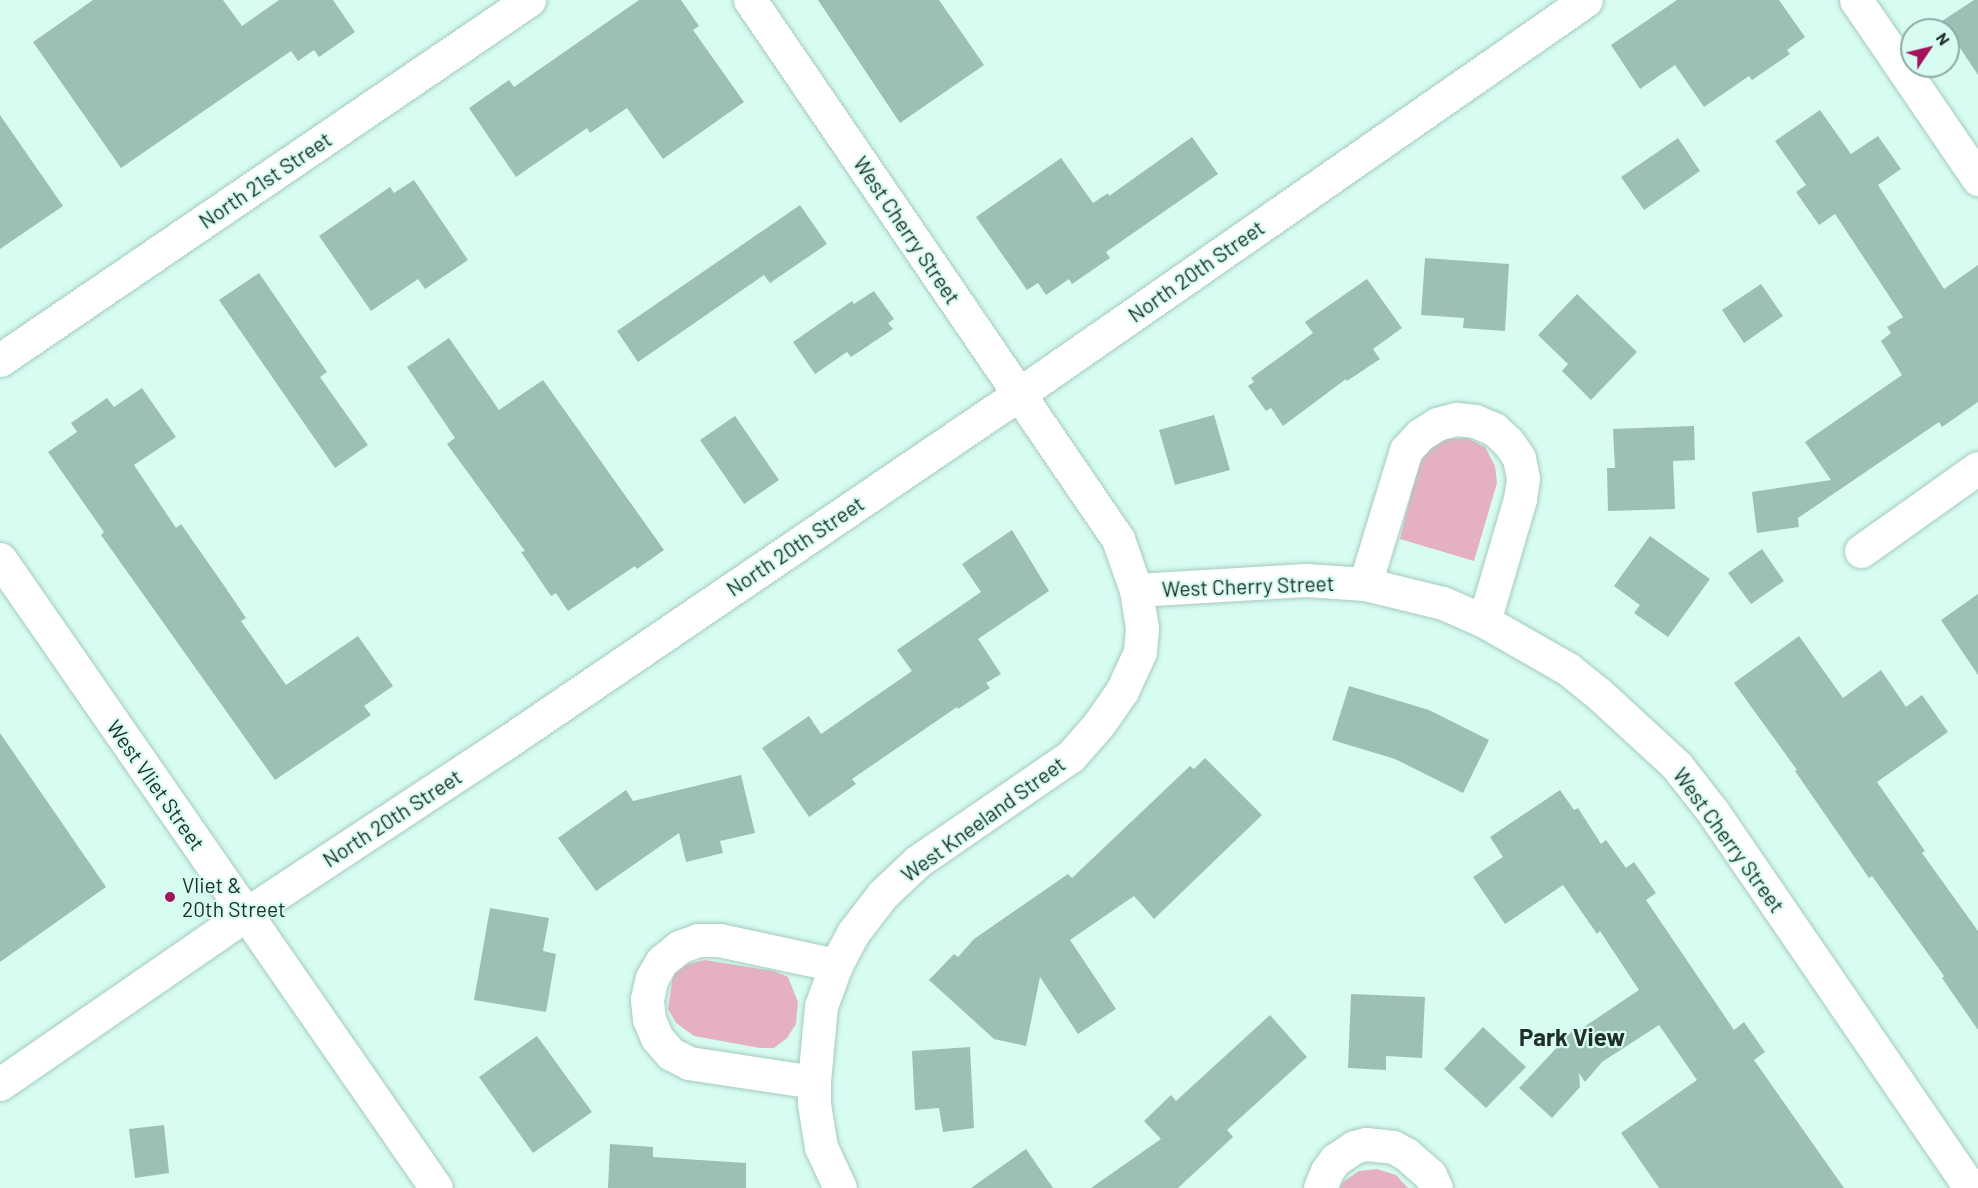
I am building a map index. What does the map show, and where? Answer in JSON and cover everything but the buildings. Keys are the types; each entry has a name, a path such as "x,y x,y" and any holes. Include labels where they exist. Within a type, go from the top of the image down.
{"street":[{"name":"North 21st Street","path":"0,360 530,0"},
{"name":"West Cherry Street","path":"750,0 1118,539 1136,590 1306,579 1365,584 1443,603 1484,621 1568,669 1620,712 1677,766 1713,812 1970,1188"},
{"name":"North 20th Street","path":"0,1084 246,914 514,737 1019,394 1586,0"},
{"path":"1856,0 1978,179"},
{"path":"1365,584 1406,450 1420,435 1437,424 1456,419 1475,421 1494,429 1509,442 1519,458 1523,478 1520,499 1484,621"},
{"path":"1861,551 1978,468"},
{"name":"West Vliet Street","path":"0,559 436,1188"},
{"name":"West Kneeland Street","path":"840,1188 821,1147 814,1104 821,1006 836,965 853,933 883,894 917,862 1071,756 1099,724 1122,691 1140,652 1142,628 1136,590"},
{"path":"814,1082 689,1064 671,1054 657,1038 649,1019 646,999 651,978 662,961 679,947 698,940 719,940 836,965"},
{"path":"1320,1188 1327,1171 1335,1160 1354,1147 1366,1144 1381,1145 1406,1154 1430,1175 1436,1188"}],"shaded area":[{"path":"1467,438 1485,447 1495,466 1497,483 1474,561 1400,539 1418,465 1430,448 1447,439"},
{"path":"705,960 774,971 788,977 798,1002 796,1024 787,1038 774,1048 760,1048 694,1036 676,1023 668,1009 673,975 688,964"},
{"path":"1377,1169 1396,1175 1408,1188 1340,1188 1343,1182 1359,1171"}],"place":[{"name":"Vliet & 20th Street","path":"170,897"}],"district":[{"name":"Park View","path":"1572,1037"}]}
